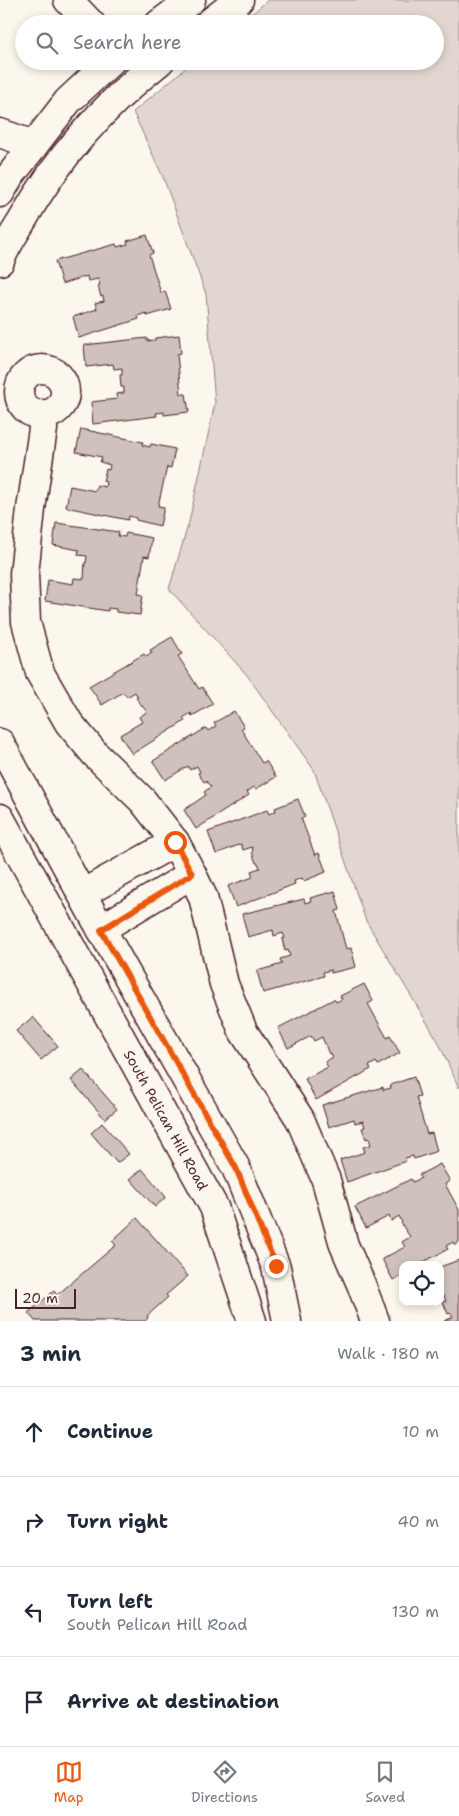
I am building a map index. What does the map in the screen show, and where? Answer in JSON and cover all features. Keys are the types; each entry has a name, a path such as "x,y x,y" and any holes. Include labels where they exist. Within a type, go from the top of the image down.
{"street":[{"path":"68,0 82,15"},
{"path":"171,15 191,0"},
{"path":"220,15 239,0"},
{"path":"0,193 10,176 68,101 101,70"},
{"path":"0,261 40,189 95,118 139,70"},
{"path":"0,133 34,145"},
{"path":"42,414 43,430 31,509 24,574 26,622 40,673 69,723 95,754 143,800 175,842 204,897 224,984 236,1016 243,1031 300,1118 326,1180 344,1245 375,1321"},
{"path":"0,743 91,912 236,1168 276,1266 287,1321"},
{"name":"South Pelican Hill Road","path":"0,818 214,1207 252,1321"},
{"path":"91,912 126,870 175,842"},
{"path":"126,870 145,902"},
{"path":"60,927 91,912 145,902 192,874"}],"shaded area":[{"path":"268,0 459,0 459,1088 438,1041 366,921 314,770 247,675 169,589 189,522 215,403 206,294 163,177 133,112 183,70 444,70 444,15 250,15"}],"building":[{"path":"147,235 153,253 149,255 161,293 165,291 171,309 147,316 146,313 138,316 139,319 79,338 73,317 97,309 95,303 104,301 98,286 100,285 98,279 88,281 87,276 62,284 55,261 116,244 117,247 128,244 127,241"},
{"path":"179,335 181,353 177,354 181,394 186,394 189,412 164,415 164,412 156,413 157,416 93,424 91,402 117,399 116,394 124,393 124,387 121,387 120,375 122,375 122,368 114,369 113,364 86,367 84,345 147,338 147,341"},
{"path":"81,429 143,442 142,445 150,447 151,444 175,449 171,468 167,467 158,506 164,507 160,526 136,520 136,518 129,516 128,520 66,507 70,486 95,491 97,485 105,487 106,482 103,481 106,469 109,470 110,465 100,462 102,457 76,452"},
{"path":"56,523 119,532 118,536 125,537 126,533 152,538 149,557 144,556 138,594 143,595 140,615 116,612 116,609 108,608 108,611 45,601 48,580 73,584 74,578 84,579 87,556 78,555 79,550 53,545"},
{"path":"172,637 182,654 178,656 199,689 202,687 213,704 192,716 191,713 183,718 185,721 132,754 120,735 142,722 139,717 147,712 136,698 138,697 135,692 127,697 123,692 102,705 89,686 144,654 146,657 152,653 150,650"},
{"path":"234,711 244,727 241,729 262,763 266,761 276,777 256,789 254,787 247,792 249,795 196,829 184,810 206,795 204,792 211,787 206,781 204,782 198,773 200,772 197,766 190,770 188,766 165,780 153,761 206,728 208,731 216,726 214,723"},
{"path":"298,799 305,817 301,818 315,855 319,853 326,872 304,881 302,878 294,881 295,884 236,907 228,886 253,877 251,871 260,868 258,863 256,863 252,847 243,850 241,844 216,854 208,832 267,810 269,814 276,811 275,808"},
{"path":"335,891 340,910 336,911 346,949 351,948 356,967 331,973 331,970 323,972 324,976 263,993 257,971 282,964 280,959 290,956 288,950 285,951 282,939 285,938 283,933 274,936 273,930 248,937 242,914 304,899 305,903 311,901 310,898"},
{"path":"364,984 373,1001 368,1004 387,1038 390,1036 400,1053 378,1065 376,1062 369,1066 371,1069 316,1100 305,1079 328,1067 325,1062 333,1057 331,1053 329,1054 322,1037 314,1041 311,1036 288,1048 278,1028 334,999 336,1002 342,999 340,996"},
{"path":"33,1017 58,1046 41,1060 16,1031"},
{"path":"83,1070 117,1109 105,1119 71,1080"},
{"path":"414,1077 420,1096 416,1097 427,1134 432,1133 437,1151 414,1159 413,1156 405,1158 406,1161 347,1182 340,1160 365,1152 363,1147 371,1145 369,1138 366,1139 362,1128 365,1127 363,1121 355,1123 354,1119 329,1127 322,1105 383,1087 383,1090 391,1088 390,1085"},
{"path":"102,1123 129,1154 117,1163 91,1133"},
{"path":"440,1164 450,1181 445,1184 459,1210 459,1242 455,1245 453,1242 446,1246 448,1249 426,1261 399,1261 399,1277 393,1280 382,1259 405,1247 402,1242 410,1237 399,1216 391,1221 389,1216 366,1228 355,1207 411,1179 413,1182 421,1178 419,1175"},
{"path":"142,1169 166,1197 155,1207 130,1179"},
{"path":"137,1218 188,1276 166,1295 168,1297 147,1316 148,1318 145,1321 35,1321 28,1313 54,1291 57,1295 116,1245 112,1241"},
{"path":"459,1260 459,1321 444,1321 453,1317 451,1313 448,1314 444,1304 446,1301 444,1296 444,1266"}],"route":[{"path":"175,842 192,874 101,930 236,1168 276,1266"}]}
